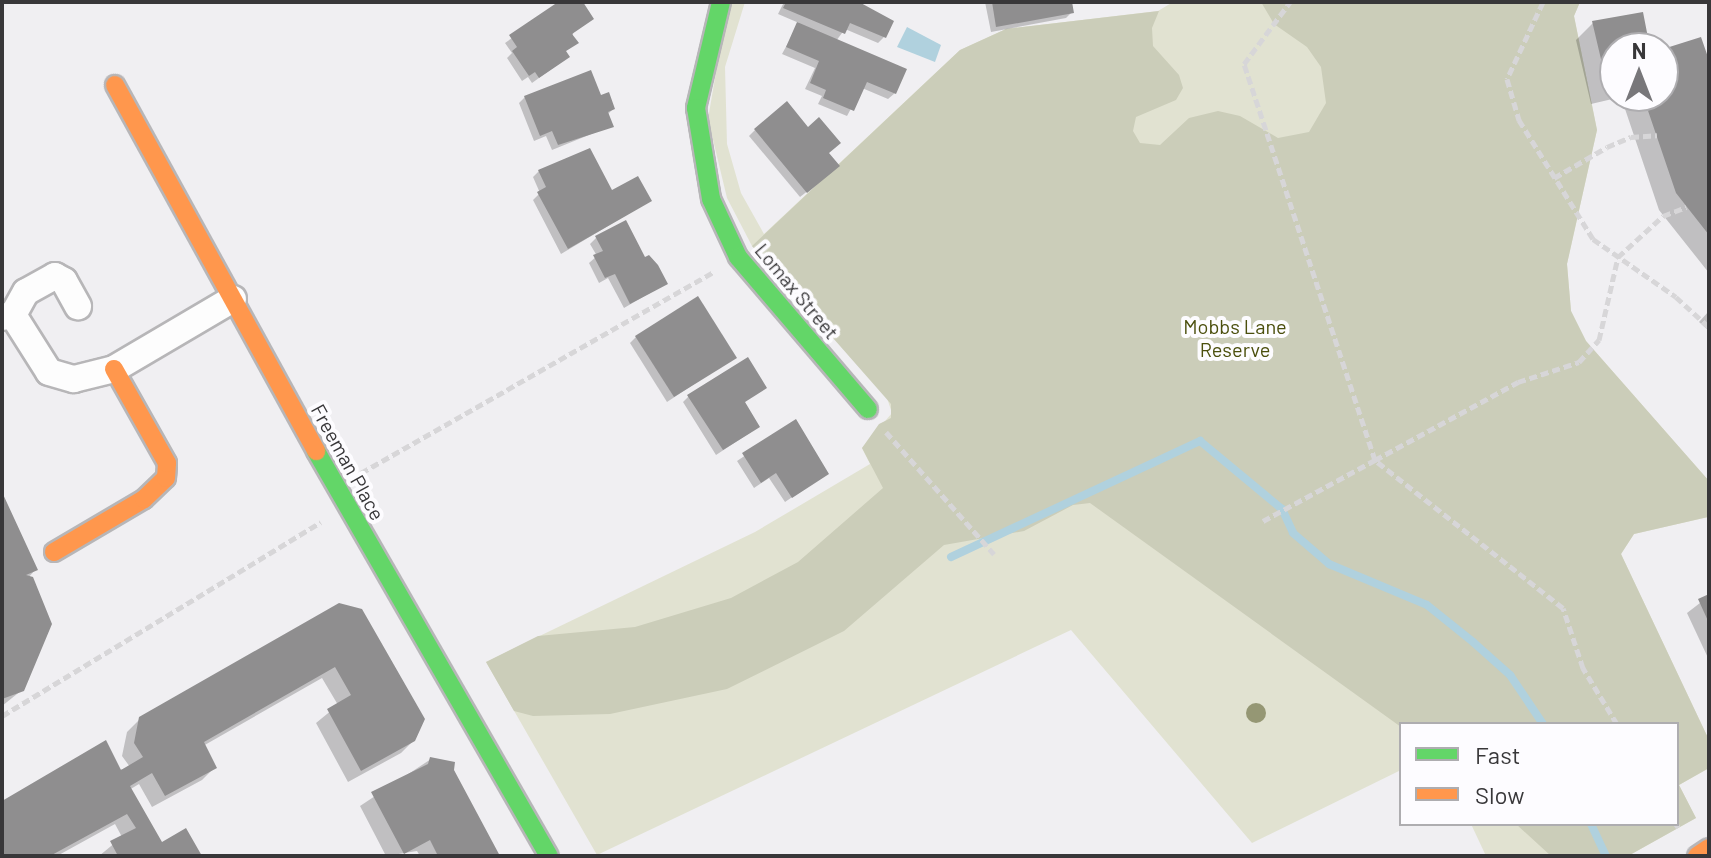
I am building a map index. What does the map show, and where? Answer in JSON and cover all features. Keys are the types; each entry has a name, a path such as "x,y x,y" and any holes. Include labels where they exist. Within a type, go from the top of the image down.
{"street":[{"name":"Lomax Street","path":"721,2 696,108 711,199 738,257 868,409"},
{"name":"Freeman Place","path":"115,85 549,856"},
{"path":"78,306 64,281 55,276 26,292 8,316 41,364 58,377 94,377 114,369 233,299"},
{"path":"54,552 144,499 166,478 167,463 114,369"},
{"path":"1697,856 1709,848"}],"path":[{"path":"1290,2 1244,64 1375,460 1538,583 1563,608 1583,668 1616,722"},
{"path":"1543,2 1507,79 1519,120 1593,239 1709,327"},
{"path":"1554,178 1607,147 1631,137 1657,135"},
{"path":"1263,521 1518,382 1579,362 1599,340 1618,257 1663,216 1686,207"},
{"path":"868,409 968,529 994,554"}],"green space":[{"name":"Mobbs Lane Reserve","path":"728,2 745,2 725,67 727,144 741,193 764,234 960,50 1006,29 1158,11 1173,2 1580,2 1574,16 1597,130 1567,264 1571,311 1586,341 1709,481 1708,517 1634,534 1621,554 1709,740 1709,768 1679,785 1679,722 1399,722 1399,771 1252,843 1071,630 597,855 486,662 755,532 870,464 862,448 892,413 887,398 752,246 727,198 708,119"},
{"name":"Mobbs Lane Reserve","path":"1261,2 1580,2 1574,16 1597,130 1567,264 1571,311 1586,341 1709,481 1708,517 1634,534 1621,554 1709,740 1709,768 1679,785 1679,722 1399,722 1399,726 1090,503 1073,505 1024,531 944,545 844,631 727,689 610,714 533,716 514,711 486,662 538,636 635,627 731,598 798,562 883,488 862,448 879,424 891,418 891,404 752,246 960,50 1006,29 1159,11 1152,28 1153,46 1179,75 1183,88 1176,100 1136,117 1133,131 1140,143 1160,145 1189,118 1218,111 1240,116 1278,138 1309,132 1326,103 1321,67 1307,47 1274,24"},
{"name":"Mobbs Lane Reserve","path":"1679,785 1696,818 1628,856 1486,856 1472,826 1679,826"},
{"name":"Mobbs Lane Reserve","path":"1679,785 1696,818 1628,856 1551,856 1518,826 1679,826"}],"water":[{"path":"907,27 941,45 935,62 897,47"}],"building":[{"path":"558,2 583,2 594,19 572,34 579,43 566,51 570,57 539,78 535,72 529,76 512,51 517,47 509,35"},
{"path":"786,2 859,2 894,21 886,38 850,23 845,34 783,8"},
{"path":"992,2 1072,2 1074,13 996,27"},
{"path":"1643,12 1647,32 1599,32 1599,51 1592,21"},
{"path":"797,22 907,69 896,94 867,82 854,111 823,98 826,90 810,83 819,61 786,47"},
{"path":"1701,37 1709,60 1709,235 1676,193 1648,112 1679,112 1679,44"},
{"path":"591,70 601,95 609,92 615,109 608,112 614,127 558,145 552,131 540,136 524,96"},
{"path":"787,101 808,127 819,117 841,143 829,153 840,166 807,193 754,129"},
{"path":"590,148 612,190 638,176 652,201 568,249 537,192 546,187 538,170"},
{"path":"626,220 645,257 649,255 658,265 668,284 630,304 615,274 605,278 593,255 603,251 595,236"},
{"path":"698,296 737,358 674,397 635,336"},
{"path":"748,357 767,388 745,402 760,427 723,450 687,395"},
{"path":"796,419 829,474 792,498 776,473 761,483 742,453"},
{"path":"2,492 38,570 26,575 33,577 52,624 24,691 2,699"},
{"path":"1709,594 1709,623 1698,599"},
{"path":"339,603 362,609 425,719 415,741 361,771 327,709 351,695 335,667 204,742 217,768 165,796 152,773 130,786 162,842 186,828 202,856 118,856 110,841 136,828 127,814 50,856 2,856 2,801 106,740 121,770 143,757 134,743 139,717"},
{"path":"430,757 455,762 454,770 500,856 438,856 430,840 404,854 371,792 428,764"}],"waterway":[{"path":"951,557 1200,441 1282,509 1293,533 1329,564 1427,605 1473,642 1510,675 1542,722"},
{"path":"1592,826 1606,856"}],"traffic: fast":[{"path":"721,2 696,108 711,199 738,257 868,409"},
{"path":"316,451 549,856"}],"traffic: slow":[{"path":"115,85 316,451"},
{"path":"54,552 144,499 166,478 167,463 114,369"},
{"path":"1697,856 1709,848"}]}
